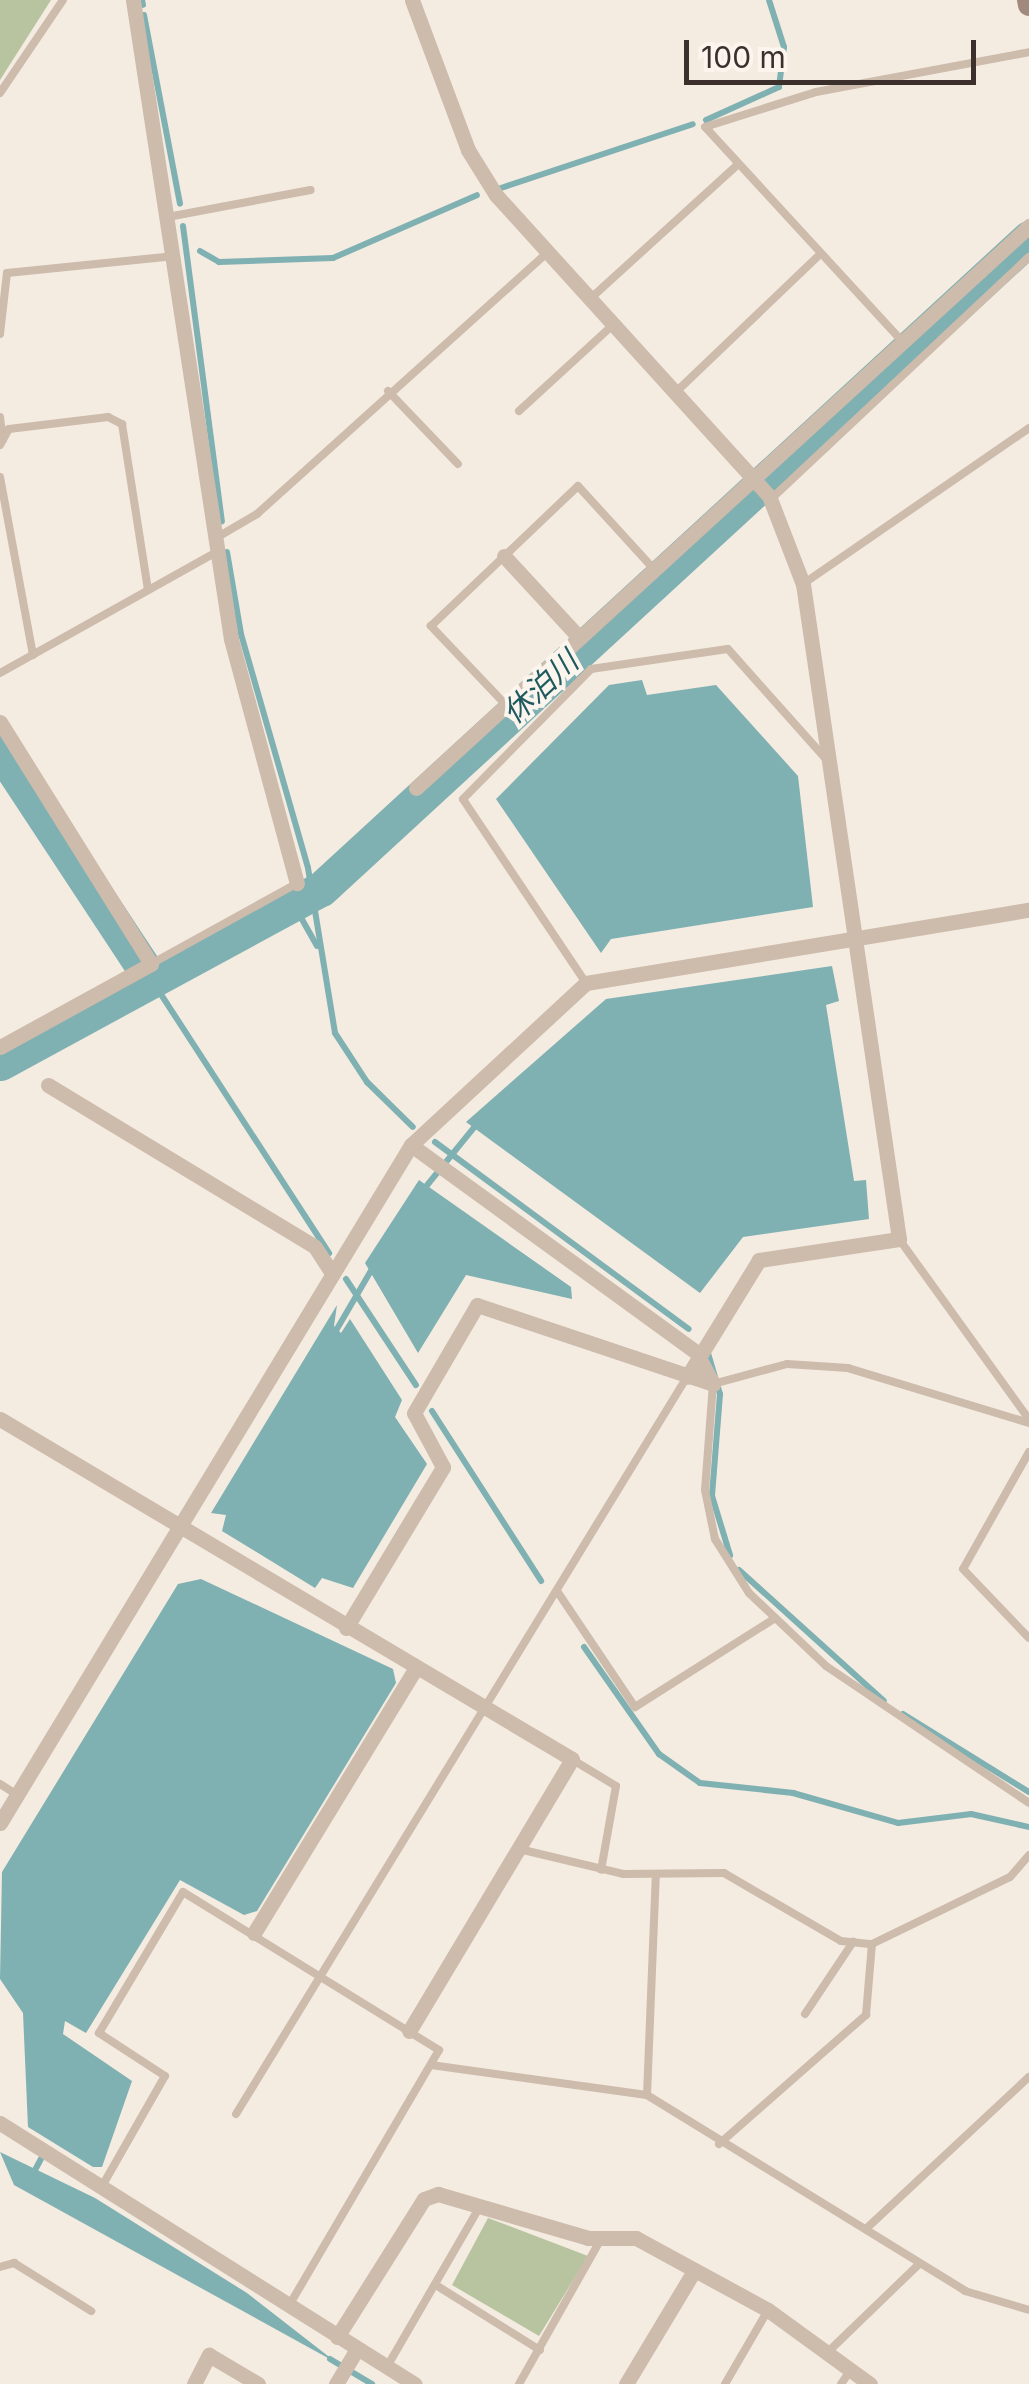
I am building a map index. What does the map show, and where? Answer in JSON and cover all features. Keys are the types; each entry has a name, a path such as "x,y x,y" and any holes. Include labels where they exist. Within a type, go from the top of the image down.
{"street":[{"path":"133,0 173,216 214,546 297,884"},
{"path":"412,0 468,150 548,251 754,478 769,498 803,584 899,1238 759,1260 696,1352 687,1377"},
{"path":"416,788 577,635 1029,226"},
{"path":"504,556 577,635"},
{"path":"0,722 151,964 1,1041"},
{"path":"0,1823 176,1526 412,1144 586,983 1029,910"},
{"path":"48,1085 315,1247 331,1272"},
{"path":"412,1144 696,1352 713,1384"},
{"path":"346,1628 443,1467 414,1413 477,1306 713,1384"},
{"path":"0,1419 414,1669 572,1759 410,2031"},
{"path":"254,1933 414,1669"},
{"path":"0,2123 290,2304 355,2353 415,2384"},
{"path":"336,2337 424,2200 438,2194 601,2239 636,2238 768,2310 830,2350 846,2377 870,2384"},
{"path":"626,2384 694,2270"},
{"path":"336,2384 355,2353"},
{"path":"194,2384 209,2355 258,2384"}],"lane":[{"path":"0,94 63,0"},
{"path":"901,340 817,257 706,127 816,92 1029,52"},
{"path":"591,298 737,165"},
{"path":"173,216 312,190"},
{"path":"0,673 148,590 257,514 388,390 548,251"},
{"path":"0,334 8,273 178,256"},
{"path":"677,391 817,257"},
{"path":"769,498 1029,257"},
{"path":"519,411 615,323"},
{"path":"388,390 458,464"},
{"path":"0,416 1,442"},
{"path":"1,442 9,429 108,417 122,424 148,590"},
{"path":"803,584 1029,428"},
{"path":"0,477 33,655"},
{"path":"505,704 431,626 578,486 652,567"},
{"path":"0,530 11,527"},
{"path":"586,983 462,799 591,669 728,649 826,759"},
{"path":"151,964 297,884"},
{"path":"899,1238 1029,1421"},
{"path":"1029,1421 848,1368 787,1364 713,1384 709,1522 732,1573 776,1618 906,1725 1029,1803"},
{"path":"236,2114 687,1377"},
{"path":"1029,1452 963,1569 1029,1638"},
{"path":"557,1591 635,1707 776,1618"},
{"path":"572,1759 616,1786 601,1870"},
{"path":"0,1784 16,1794"},
{"path":"519,1849 601,1870 656,1875 724,1873 853,1942 872,1944 1010,1876 1029,1854"},
{"path":"647,2095 656,1875"},
{"path":"101,2188 165,2076 98,2033 182,1892 439,2050 290,2304"},
{"path":"805,2014 853,1942"},
{"path":"719,2144 866,2015 872,1944"},
{"path":"430,2065 647,2095 719,2144 868,2227 965,2292 1029,2310"},
{"path":"868,2227 1029,2078"},
{"path":"387,2367 440,2287 480,2206"},
{"path":"519,2384 601,2239"},
{"path":"0,2267 14,2263 91,2311"},
{"path":"830,2350 919,2264"},
{"path":"440,2287 540,2350"},
{"path":"725,2384 768,2310"}],"green space":[{"path":"0,0 51,0 0,80"},
{"path":"488,2218 588,2256 539,2336 452,2285"}],"water":[{"path":"642,680 647,695 716,685 798,776 813,907 611,939 601,953 496,799 609,685"},
{"path":"832,966 839,1001 826,1005 854,1181 866,1180 869,1219 743,1237 700,1293 466,1122 606,999"},
{"path":"419,1180 571,1287 572,1299 466,1275 418,1353 365,1263"},
{"path":"337,1305 334,1326 341,1333 350,1319 402,1400 395,1417 427,1464 353,1588 322,1578 315,1588 222,1531 226,1515 211,1513"},
{"path":"201,1579 393,1669 396,1683 257,1911 244,1915 180,1880 86,2033 65,2021 63,2034 132,2081 102,2167 93,2167 28,2127 23,2013 0,1979 2,1872 178,1584"},
{"path":"0,2152 95,2198 247,2293 337,2363 14,2185"}],"waterway":[{"path":"142,0 143,5"},
{"path":"706,120 779,87 784,47 769,0"},
{"path":"144,15 180,204"},
{"path":"501,188 693,124"},
{"path":"200,251 219,262 333,258 477,195"},
{"path":"183,226 222,521"},
{"name":"休泊川","path":"0,1063 321,889 1029,238"},
{"path":"227,552 241,634 308,868 335,1033 367,1082 413,1127"},
{"path":"0,750 151,979"},
{"path":"290,898 317,946"},
{"path":"151,979 329,1253"},
{"path":"424,1189 476,1125"},
{"path":"435,1142 689,1329"},
{"path":"334,1334 376,1262"},
{"path":"346,1279 416,1385"},
{"path":"708,1353 720,1394 712,1496 730,1555"},
{"path":"432,1411 541,1581"},
{"path":"739,1570 884,1701"},
{"path":"584,1647 659,1754 700,1783 793,1793 898,1823 971,1814 1029,1827"},
{"path":"903,1714 1029,1792"},
{"path":"34,2172 41,2159"},
{"path":"330,2359 372,2384"}]}
